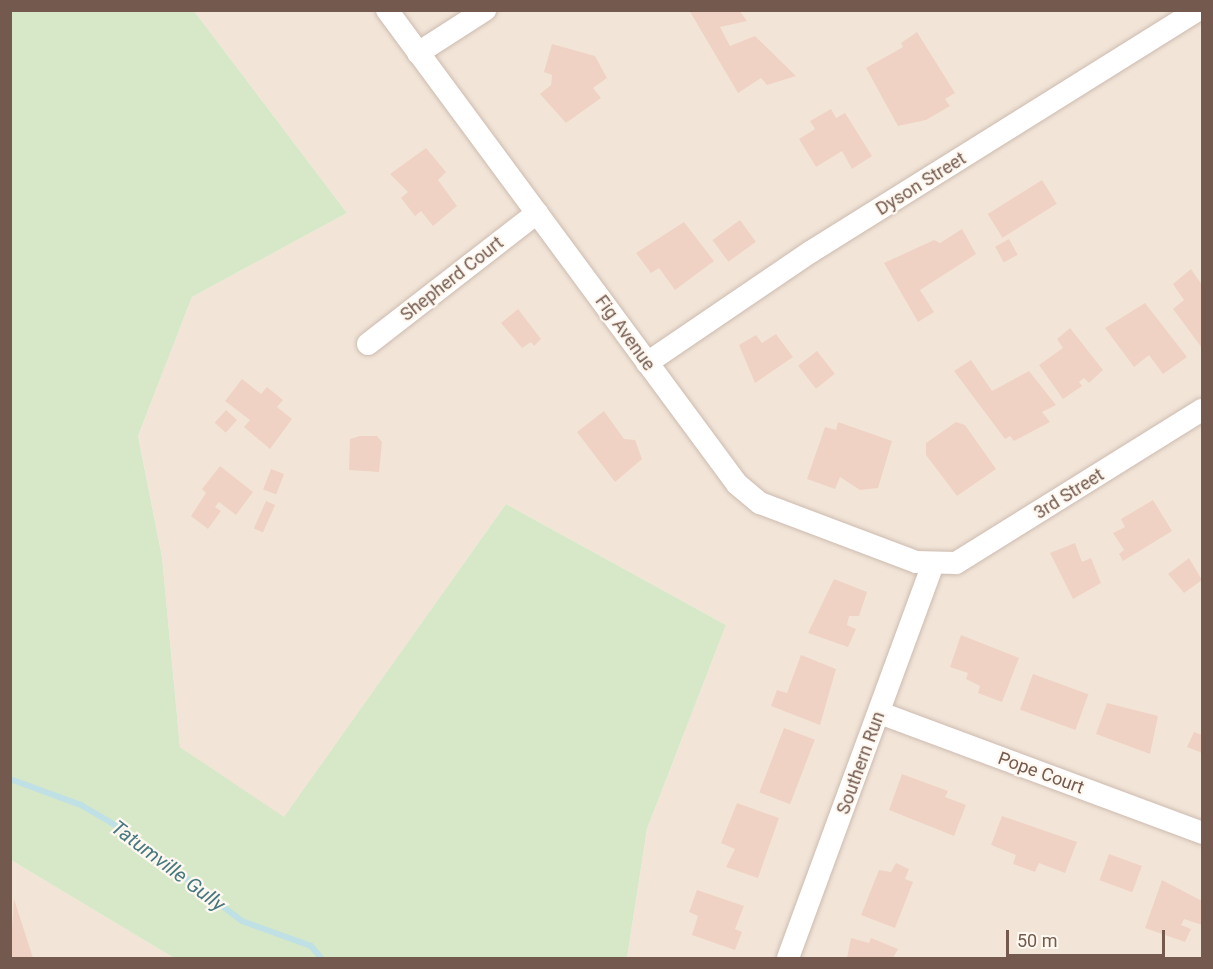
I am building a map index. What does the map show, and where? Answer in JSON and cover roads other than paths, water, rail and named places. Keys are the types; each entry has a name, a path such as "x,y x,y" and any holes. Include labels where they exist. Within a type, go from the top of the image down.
{"street":[{"name":"Fig Avenue","path":"387,10 646,363 747,494 932,566"},
{"path":"418,53 485,10"},
{"name":"Dyson Street","path":"646,363 812,251 1198,10"},
{"name":"Shepherd Court","path":"368,344 537,213"},
{"name":"3rd Street","path":"932,566 967,558 1203,410"},
{"name":"Southern Run","path":"788,958 932,566"},
{"name":"Pope Court","path":"880,712 1203,833"}],"waterway":[{"name":"Tatumville Gully","path":"10,779 81,805 122,829 242,921 311,946 321,958"}]}
